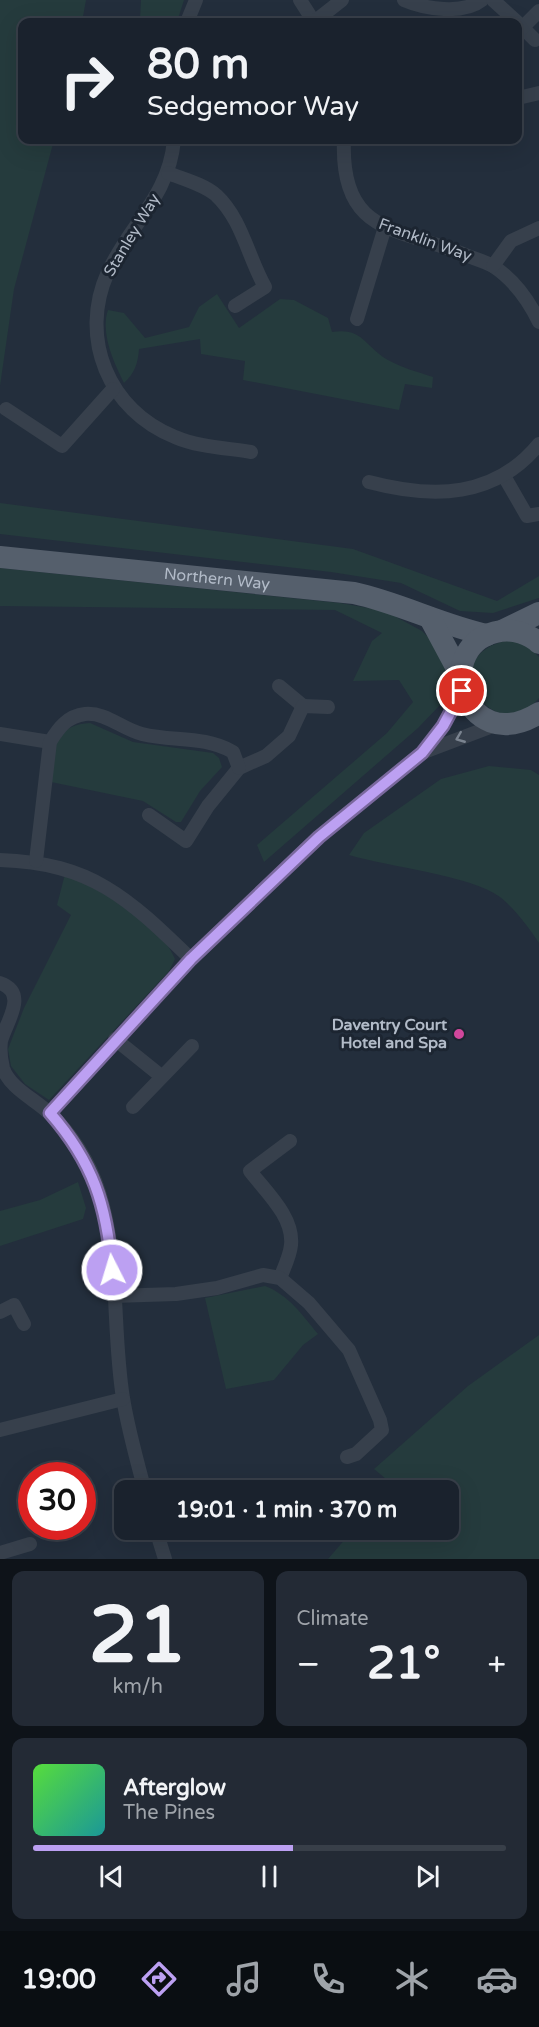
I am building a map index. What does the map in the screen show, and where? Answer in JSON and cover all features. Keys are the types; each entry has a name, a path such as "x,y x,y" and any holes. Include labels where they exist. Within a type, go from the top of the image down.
{"main road":[{"name":"Northern Way","path":"0,557 354,593 376,598 430,618 496,633 520,632 539,643"},
{"path":"461,683 464,658 474,645 539,613"},
{"path":"430,618 470,706 482,718 539,734"},
{"path":"507,724 539,713"}],"street":[{"path":"189,18 196,0"},
{"path":"300,0 311,18"},
{"path":"319,18 342,0"},
{"path":"404,0 422,6 446,8 464,8 482,0"},
{"path":"493,0 512,18"},
{"path":"522,22 539,11"},
{"path":"522,27 535,40"},
{"path":"522,97 539,93"},
{"name":"Stanley Way","path":"173,144 168,173 108,272 98,304 99,344 113,389 145,422 172,436 251,452"},
{"name":"Franklin Way","path":"344,144 346,179 352,198 361,211 385,227 446,246 493,266 524,296 539,322"},
{"path":"168,173 214,194 229,211 240,230 265,287 235,306"},
{"path":"357,319 385,227"},
{"path":"493,266 512,241 539,228"},
{"path":"6,410 62,446 113,389"},
{"path":"369,482 411,491 447,492 473,488 504,476 527,459 539,444"},
{"path":"504,476 527,516 539,514"},
{"path":"50,1113 191,959 319,837 422,753 443,726 461,683"},
{"path":"279,686 303,706 328,708"},
{"path":"149,815 186,841 208,806 239,768 267,756 289,736 303,706"},
{"path":"36,861 50,742 57,729 69,718 94,714 142,734 200,739 223,746 233,752 239,768"},
{"path":"422,753 507,724"},
{"path":"0,734 50,742"},
{"path":"0,860 36,861 86,876 108,887 131,902 191,959"},
{"path":"0,983 8,986 14,994 15,1007 1,1043 4,1070 13,1083 50,1113 70,1137 98,1190 109,1228 123,1399 142,1480"},
{"path":"116,1039 161,1076"},
{"path":"133,1107 192,1046"},
{"path":"280,1278 291,1246 290,1228 280,1210 250,1171 290,1141"},
{"path":"113,1296 176,1294 217,1288 263,1275 280,1278 309,1303 350,1350 380,1420 382,1430 356,1454 347,1457"},
{"path":"0,1312 14,1305 24,1324"},
{"path":"0,1430 123,1399"},
{"path":"159,1540 165,1559"},
{"path":"0,1553 30,1544"}],"green space":[{"path":"0,0 86,0 83,18 18,18 18,144 53,144 14,289 0,386"},
{"path":"141,0 184,0 178,18 140,18"},
{"path":"217,294 239,328 280,299 294,300 328,318 332,332 342,331 357,335 388,360 404,368 433,377 432,388 405,384 399,410 243,380 245,361 201,354 200,339 139,349 135,367 124,383 112,357 107,338 108,310 124,313 145,338 189,327 199,307"},
{"path":"0,503 353,549 497,601 539,576 539,598 493,613 460,611 401,583 331,572 0,534"},
{"path":"0,568 340,603 385,611 422,631 432,641 446,663 442,703 418,728 264,862 257,845 387,733 413,702 399,680 353,681 372,641 382,633 335,610 0,606"},
{"path":"510,640 527,645 539,657 539,698 522,712 504,714 489,708 477,695 472,679 474,663 486,649"},
{"path":"90,723 133,742 213,753 219,758 222,767 200,791 181,822 176,822 143,801 51,782 55,750 62,734 78,725"},
{"path":"489,766 531,770 539,775 539,943 511,907 487,889 450,877 349,855 364,833 441,779"},
{"path":"65,874 128,907 155,930 175,959 169,971 49,1100 25,1084 11,1066 8,1049 24,1008 71,915 57,905"},
{"path":"78,1182 86,1208 83,1219 0,1246 0,1211 40,1200"},
{"path":"265,1286 288,1300 318,1334 303,1345 274,1380 226,1389 205,1298"},
{"path":"539,1335 539,1559 328,1559 344,1540 459,1540 459,1480 387,1480 374,1469 468,1386"}],"place":[{"name":"Daventry Court Hotel and Spa","path":"459,1034"}],"route":[{"path":"112,1270 109,1228 98,1190 87,1163 70,1137 50,1113 191,959 319,837 422,753 443,726 462,691"}]}
